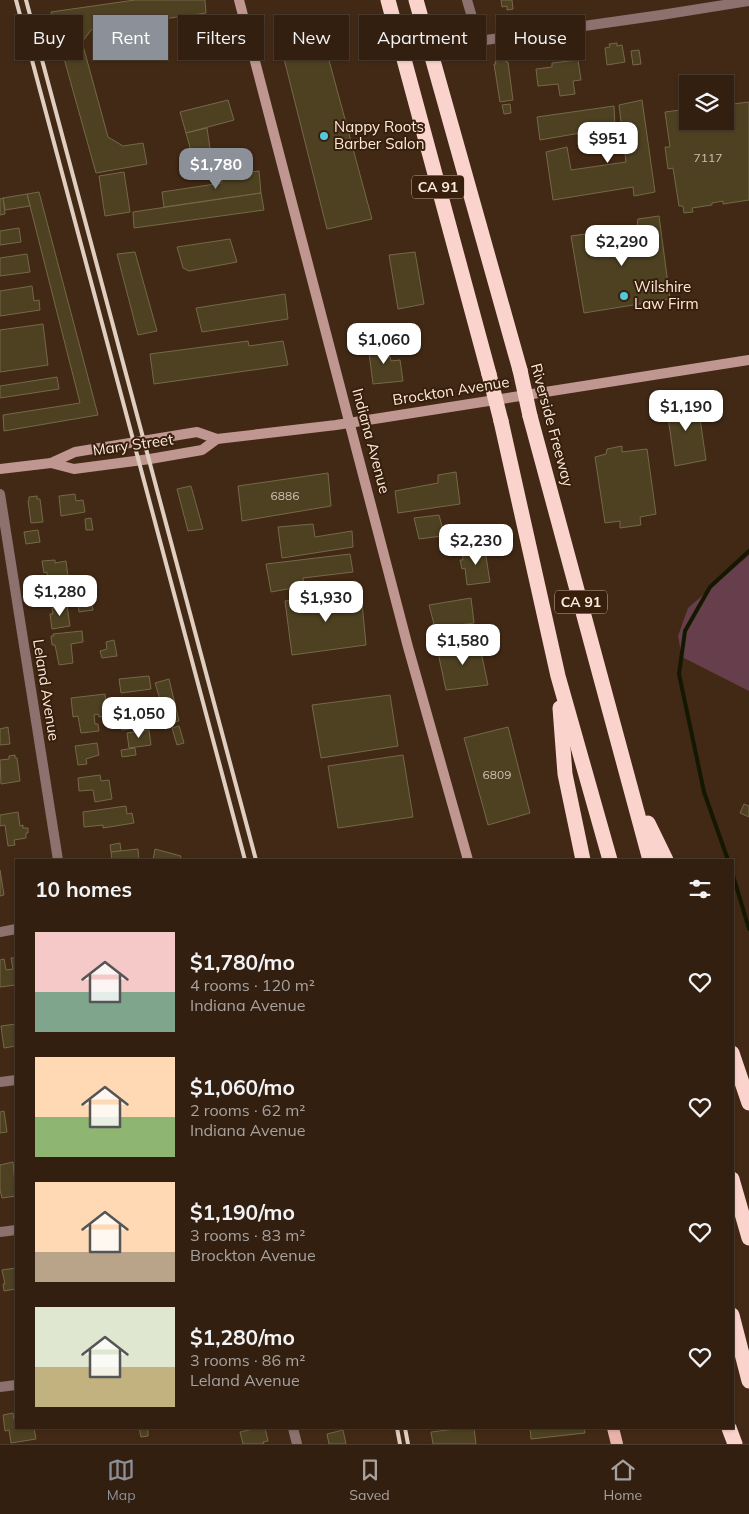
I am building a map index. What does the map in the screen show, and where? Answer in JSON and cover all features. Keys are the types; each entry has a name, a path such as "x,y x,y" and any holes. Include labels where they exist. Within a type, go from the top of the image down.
{"highway":[{"name":"CA 91","path":"388,0 501,421 558,676 610,859"},
{"name":"Riverside Freeway","path":"416,0 520,370 530,416 650,859"},
{"path":"558,676 565,774 582,859"},
{"path":"632,789 666,859"},
{"path":"734,1059 749,1103"},
{"path":"734,1186 749,1238"},
{"path":"734,1323 749,1381"},
{"path":"729,1429 735,1444"}],"main road":[{"name":"Indiana Avenue","path":"239,0 408,647 468,859"},
{"name":"Brockton Avenue","path":"336,425 749,360"},
{"name":"Mary Street","path":"0,469 51,463 75,452 197,432 217,439 336,425"},
{"name":"Mary Street","path":"51,463 74,469 150,459 202,450 217,439"},
{"path":"612,1429 617,1444"}],"street":[{"path":"467,0 479,41 661,16 749,1"},
{"name":"Leland Avenue","path":"0,494 58,859"},
{"path":"0,932 15,930"},
{"path":"0,1082 15,1080"},
{"path":"0,1232 15,1230"},
{"path":"0,1387 15,1384"},
{"path":"293,1429 297,1444"}],"shaded area":[{"path":"749,555 749,691 682,657 678,636 688,608"}],"building":[{"path":"135,0 205,0 206,13 178,15 178,17 168,18 168,15 93,15 93,29 83,41 83,15 52,15 51,12"},
{"path":"501,0 512,0 513,9 507,10 507,6 502,7"},
{"path":"617,43 617,46 622,45 625,62 607,65 605,48 610,47 609,44"},
{"path":"83,46 108,137 123,146 143,143 147,164 96,173 64,60 83,60"},
{"path":"639,50 641,64 633,65 631,51"},
{"path":"284,60 329,60 372,219 327,229"},
{"path":"505,60 508,62 513,100 500,102 495,61"},
{"path":"578,60 581,80 573,81 575,94 560,96 558,84 538,86 536,69 552,67 552,63"},
{"path":"228,100 234,120 186,133 180,112"},
{"path":"642,100 655,192 634,196 633,187 553,200 546,152 567,147 571,170 626,162 619,105"},
{"path":"749,102 749,200 723,204 723,201 712,203 712,205 692,208 693,212 684,213 683,206 679,206 673,168 668,169 665,147 670,147 665,112 679,110 679,130 734,130 734,104"},
{"path":"510,104 511,113 504,114 502,105"},
{"path":"614,106 615,127 540,140 537,117"},
{"path":"207,128 211,155 193,158 186,133"},
{"path":"259,171 261,193 164,207 162,192 222,183 222,176"},
{"path":"124,172 130,212 105,216 99,176"},
{"path":"39,192 98,415 4,431 3,415 80,403 27,194"},
{"path":"261,193 264,210 134,228 133,212"},
{"path":"27,194 30,206 5,210 3,198"},
{"path":"3,198 5,214 0,215 0,199"},
{"path":"659,216 670,299 584,313 571,236 637,227 638,219"},
{"path":"19,228 21,242 0,245 0,231"},
{"path":"230,239 237,262 189,271 183,268 177,247"},
{"path":"135,252 157,331 138,335 117,254"},
{"path":"415,252 424,304 398,309 389,255"},
{"path":"27,254 30,272 0,276 0,258"},
{"path":"32,286 34,301 39,300 40,310 0,316 0,291"},
{"path":"285,294 288,319 202,332 196,308"},
{"path":"43,324 48,365 0,372 0,330"},
{"path":"248,341 249,346 283,341 288,365 154,384 150,354"},
{"path":"387,343 391,361 400,360 403,381 373,384 368,345"},
{"path":"57,377 59,389 0,398 0,386"},
{"path":"697,398 706,460 675,466 666,403"},
{"path":"622,446 622,452 647,449 656,514 640,517 641,525 620,528 620,521 605,523 595,457 606,454 607,449"},
{"path":"456,472 460,504 398,513 395,491 438,483 438,475"},
{"path":"328,473 331,506 242,521 238,486"},
{"path":"191,486 203,529 188,531 177,489"},
{"path":"75,494 76,501 83,500 85,512 61,516 59,496"},
{"path":"37,496 37,499 40,499 43,522 31,523 28,501 29,497"},
{"path":"439,515 443,530 441,530 442,536 419,539 414,518"},
{"path":"91,518 93,530 86,530 85,519"},
{"path":"313,524 315,537 352,531 353,547 282,558 278,527"},
{"path":"38,530 40,542 26,544 24,532"},
{"path":"482,547 485,550 490,582 467,585 465,568 462,569 460,560 463,560 462,552"},
{"path":"350,554 353,572 303,578 304,586 271,592 266,564"},
{"path":"55,560 55,563 66,561 69,585 49,588 47,572 44,573 42,561"},
{"path":"361,592 366,645 292,655 285,601"},
{"path":"90,595 93,610 79,612 77,597"},
{"path":"471,598 474,623 435,628 429,605"},
{"path":"67,605 70,626 52,629 50,614 53,614 52,608"},
{"path":"82,631 83,642 71,644 73,663 59,665 51,636 54,636 53,634"},
{"path":"114,640 117,656 102,658 100,651 107,649 106,642"},
{"path":"479,642 488,685 446,690 437,648"},
{"path":"149,676 151,689 121,693 119,679"},
{"path":"169,679 179,721 122,730 119,716 163,709 155,683"},
{"path":"105,694 107,716 99,717 98,714 94,715 95,724 98,724 99,731 81,733 78,716 73,717 71,698"},
{"path":"390,695 398,746 321,758 312,705"},
{"path":"179,726 184,743 177,745 172,728"},
{"path":"8,727 10,744 0,745 0,729"},
{"path":"508,727 530,813 488,825 464,738"},
{"path":"149,730 151,745 129,748 127,733"},
{"path":"97,743 99,755 86,759 87,764 78,765 75,746"},
{"path":"135,748 136,755 122,757 121,750"},
{"path":"15,755 20,781 1,784 0,760 9,759 9,756"},
{"path":"403,755 413,817 338,828 328,766"},
{"path":"100,775 101,781 109,780 112,799 95,802 93,790 79,791 78,778"},
{"path":"744,804 749,806 749,817 740,813"},
{"path":"126,806 127,814 132,813 134,823 103,828 103,825 84,827 83,812"},
{"path":"18,812 20,826 23,825 23,828 28,828 28,833 26,833 26,838 14,840 15,845 8,846 5,825 0,826 0,815"},
{"path":"120,843 121,851 111,852 110,845"},
{"path":"138,849 139,859 112,859 111,852"},
{"path":"155,849 181,856 180,859 153,859"},
{"path":"0,870 4,895 0,896"},
{"path":"11,958 15,958 15,985 0,987 0,960 4,959 6,970 13,969"},
{"path":"15,1024 15,1046 4,1048 1,1026"},
{"path":"4,1111 7,1132 0,1133 0,1112"},
{"path":"13,1162 15,1196 2,1198 0,1190 0,1165"},
{"path":"15,1268 15,1289 4,1291 3,1284 5,1284 2,1270"},
{"path":"13,1413 15,1429 34,1429 36,1439 11,1443 9,1430 5,1431 3,1415"},
{"path":"139,1429 148,1429 148,1436 141,1437"},
{"path":"265,1429 268,1441 263,1442 264,1444 243,1444 240,1432"},
{"path":"474,1429 476,1444 433,1444 431,1432"},
{"path":"530,1429 584,1429 585,1433 531,1439"},
{"path":"343,1430 346,1444 329,1444 327,1434"}],"waterway":[{"path":"728,859 704,792 679,674 685,631 710,587 749,551"},
{"path":"734,879 749,929"}],"railway":[{"path":"16,0 245,859"},
{"path":"26,0 256,859"},
{"path":"397,1429 400,1444"},
{"path":"405,1429 408,1444"}],"place":[{"name":"Nappy Roots Barber Salon","path":"324,136"},
{"name":"Wilshire Law Firm","path":"624,296"}]}
